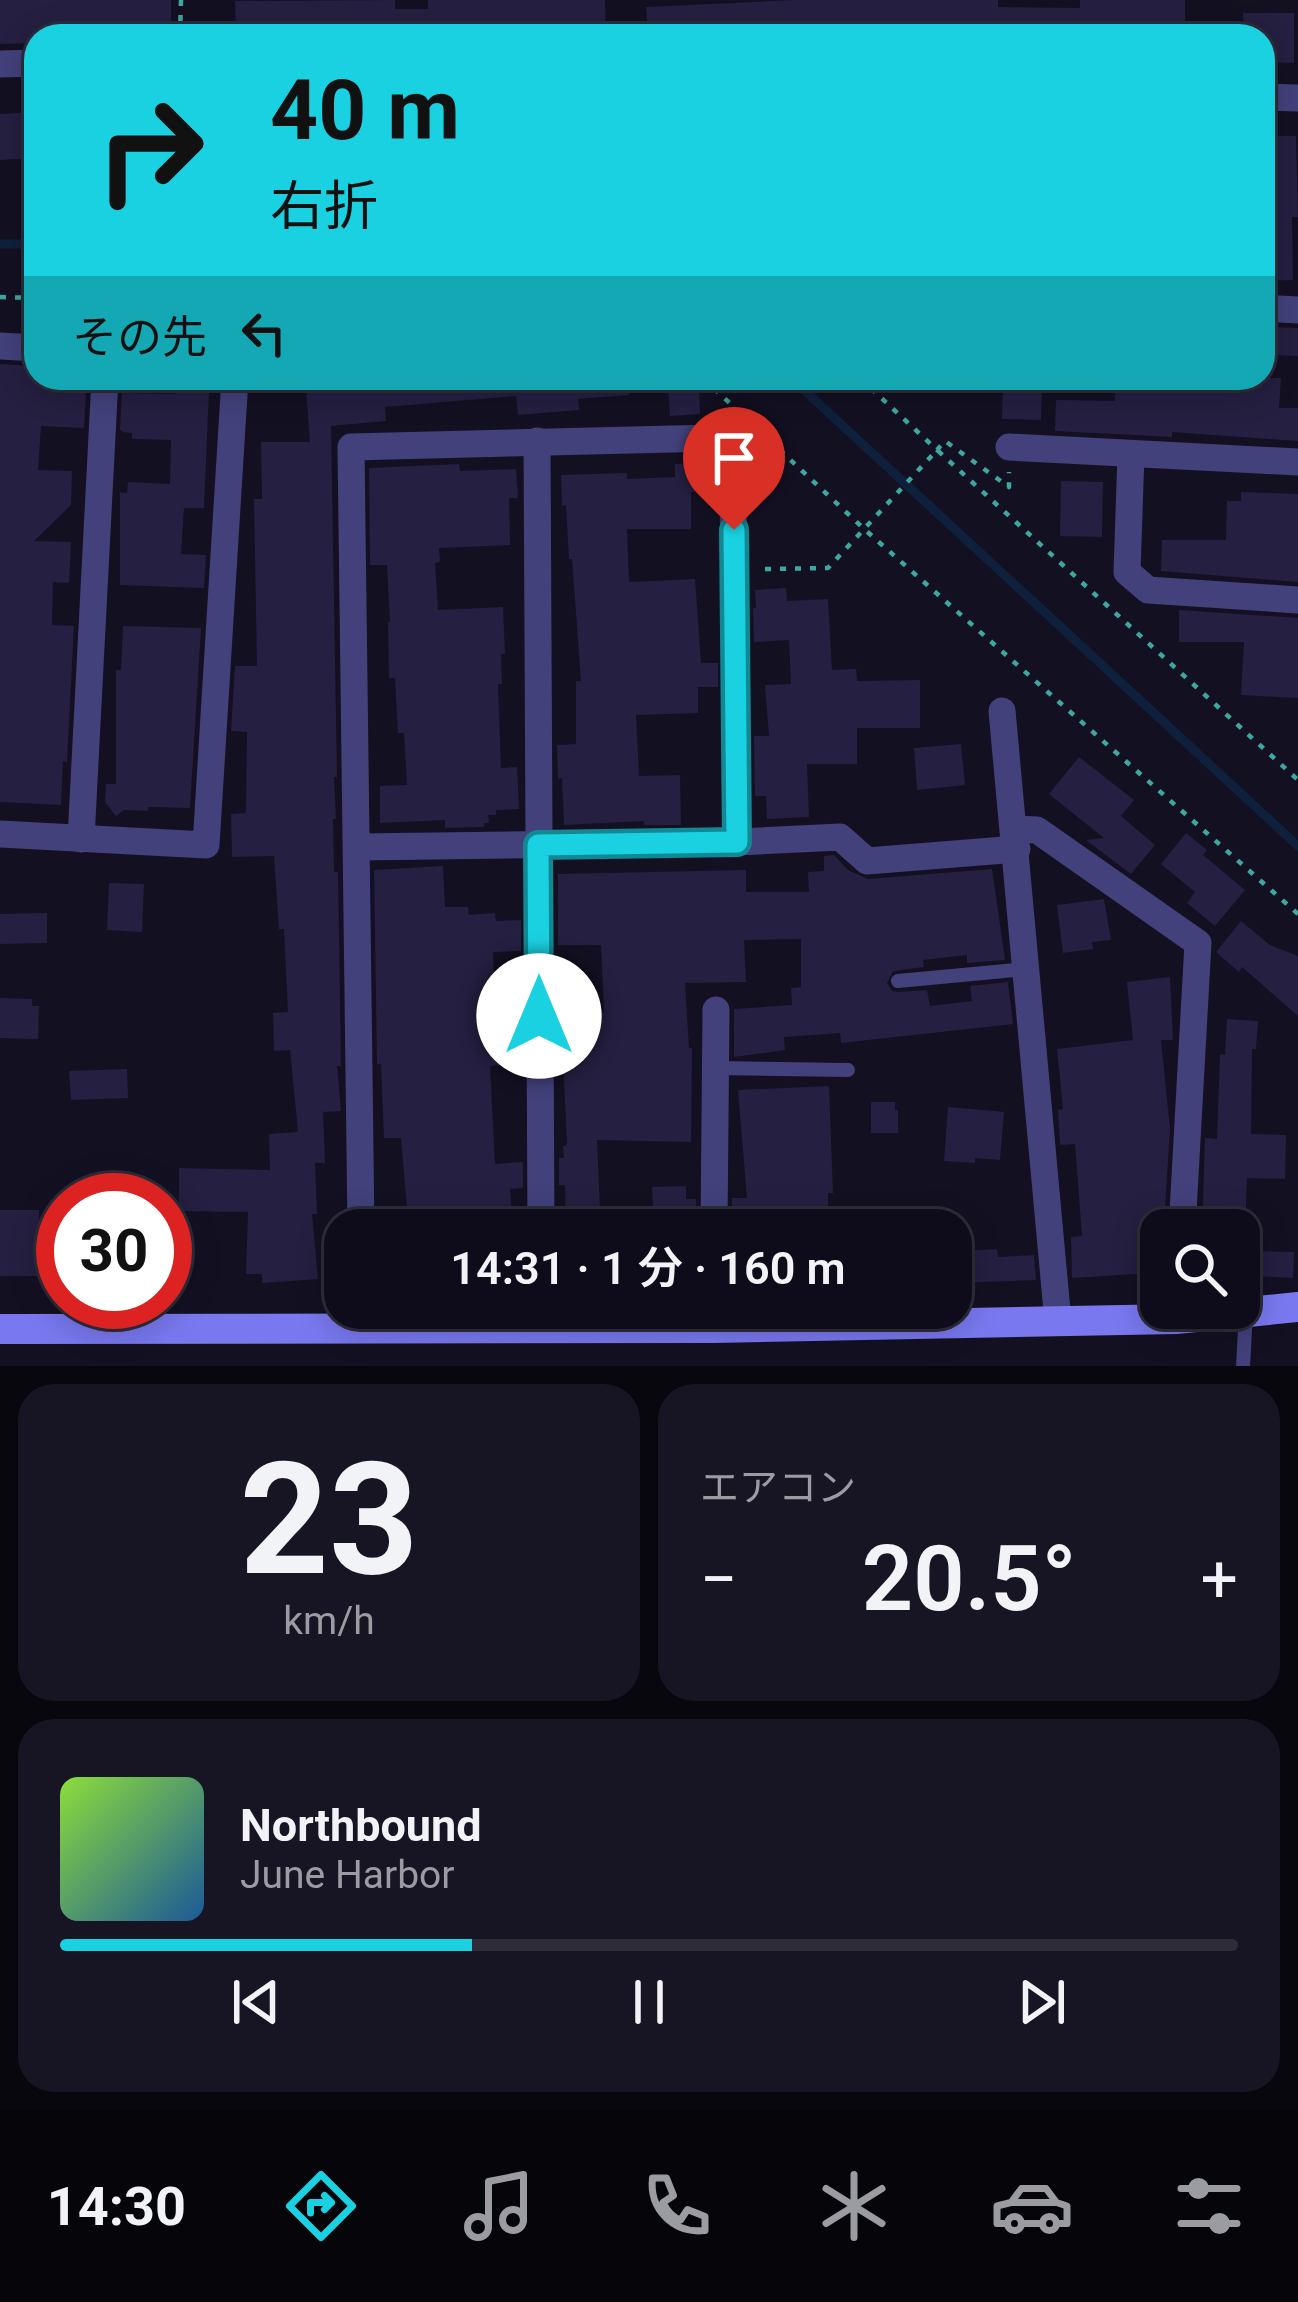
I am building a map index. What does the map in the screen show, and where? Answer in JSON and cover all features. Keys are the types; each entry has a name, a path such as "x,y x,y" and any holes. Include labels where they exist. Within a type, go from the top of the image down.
{"street":[{"path":"81,838 104,390"},
{"path":"0,834 206,845 234,390"},
{"path":"361,1209 351,447 715,439 731,449 737,842"},
{"path":"537,441 541,1209"},
{"path":"1009,447 1298,462"},
{"path":"1131,454 1127,572 1148,590 1298,600"},
{"path":"1003,710 1058,1322"},
{"path":"358,847 840,837 866,861 1016,839 1037,830 1198,943 1183,1209"},
{"path":"714,1209 716,1010"},
{"path":"1260,1311 1298,1307"},
{"path":"972,1321 1058,1322 1140,1316"},
{"path":"0,1330 324,1320"}],"lane":[{"path":"898,982 1028,969"},
{"path":"716,1068 848,1070"},
{"path":"1243,1366 1245,1329"}],"path":[{"path":"717,390 863,528 1298,914"},
{"path":"873,390 1298,780"},
{"path":"735,569 828,568 945,441 1010,487 1009,447"}],"building":[{"path":"0,0 171,0 171,24 24,24 24,43 0,44"},
{"path":"395,0 395,9 428,9 428,0 605,0 606,24 236,24 235,1"},
{"path":"793,0 998,0 998,7 1080,8 1080,0 1185,0 1185,24 647,24 646,7"},
{"path":"1243,13 1294,13 1294,63 1275,62 1275,24 1243,24"},
{"path":"24,113 24,159 0,160 0,114"},
{"path":"1275,136 1296,136 1298,217 1292,217 1293,280 1275,281"},
{"path":"1275,327 1298,328 1298,356 1275,355"},
{"path":"0,364 24,365 24,390 86,393 84,428 41,426 38,470 72,471 71,505 34,541 71,542 69,583 53,582 52,625 74,626 61,805 0,802"},
{"path":"1275,378 1281,378 1279,408 1298,408 1298,441 1172,432 1172,437 1055,431 1056,400 1115,401 1115,390 1275,390"},
{"path":"176,390 209,390 204,508 184,508 181,554 206,555 204,588 120,585 120,492 127,493 128,482 170,484 171,440 132,439 132,433 123,432 122,393 175,394"},
{"path":"306,390 629,390 629,395 578,399 579,410 518,415 516,396 385,407 386,421 331,426 337,777 333,819 341,1111 323,1112 325,1163 315,1163 317,1214 312,1214 318,1279 262,1283 262,1274 246,1274 248,1212 192,1211 192,1173 179,1173 179,1168 270,1170 269,1134 298,1132 290,1050 274,1051 273,1013 288,1012 274,856 232,857 231,814 246,813 247,732 231,731 235,666 257,666 254,499 262,499 261,442 310,442"},
{"path":"668,390 699,390 700,414 670,416"},
{"path":"1003,390 1042,390 1041,420 1002,419"},
{"path":"713,463 714,491 691,492 691,529 627,529 629,582 695,579 701,663 718,663 718,687 698,687 698,713 636,715 639,776 680,775 681,825 644,825 644,821 564,825 557,745 576,744 576,681 581,681 561,475 675,477 675,464"},
{"path":"459,464 460,471 516,469 518,498 509,498 510,545 439,548 440,562 435,563 438,610 503,607 505,654 501,654 502,684 498,684 501,768 517,767 519,809 496,810 496,815 488,815 484,827 445,828 445,820 380,823 380,786 407,785 395,678 389,678 387,565 370,565 369,468"},
{"path":"1061,481 1103,482 1102,537 1060,536"},
{"path":"1241,492 1298,494 1298,582 1161,571 1162,540 1226,540 1227,501 1241,501"},
{"path":"786,588 787,601 828,599 832,670 856,669 857,681 920,680 920,728 857,728 857,764 807,764 809,817 767,819 766,796 755,796 754,736 769,736 765,685 791,684 789,640 754,642 753,608 755,590"},
{"path":"1179,610 1298,618 1298,698 1241,695 1244,642 1179,642"},
{"path":"123,626 201,628 190,808 148,807 148,811 124,810 116,816 105,802 106,784 116,784 116,670 121,670"},
{"path":"961,744 965,785 917,790 914,748"},
{"path":"1079,757 1134,800 1121,816 1155,845 1131,874 1086,840 1104,838 1049,794"},
{"path":"1186,833 1207,850 1203,855 1245,890 1215,926 1187,903 1195,892 1161,864"},
{"path":"834,855 848,870 868,879 992,869 1005,960 967,963 967,955 923,960 924,967 893,971 887,983 892,991 927,990 930,1006 972,1001 970,986 1008,982 1013,1024 841,1043 840,1033 784,1037 785,1050 734,1057 734,1009 792,1005 791,988 801,987 801,939 744,940 746,982 685,983 692,1048 691,1142 597,1140 600,1209 566,1209 565,1185 559,1185 559,1158 564,1158 567,1143 561,1015 604,1012 601,945 558,945 558,874 746,870 746,892 809,892 808,872 824,871 824,856"},
{"path":"443,866 445,907 468,907 469,915 495,913 496,921 521,920 521,951 493,952 495,1015 513,1014 515,1065 490,1066 495,1164 523,1162 523,1188 510,1189 511,1209 407,1209 401,1138 384,1138 381,1064 377,1064 374,870"},
{"path":"109,883 144,884 142,932 107,930"},
{"path":"1104,899 1111,940 1092,942 1093,949 1063,953 1057,905"},
{"path":"47,913 47,943 0,944 0,914"},
{"path":"1241,921 1270,945 1298,956 1298,1016 1242,967 1239,972 1216,952"},
{"path":"1170,977 1173,1040 1161,1040 1170,1129 1165,1209 1140,1209 1140,1274 1072,1278 1071,1237 1082,1236 1075,1144 1060,1145 1058,1110 1063,1109 1057,1049 1133,1040 1127,982"},
{"path":"0,998 32,999 32,1006 39,1006 38,1039 0,1038"},
{"path":"1227,1019 1258,1021 1256,1049 1252,1049 1251,1134 1286,1135 1285,1179 1247,1178 1246,1209 1203,1209 1205,1138 1217,1139 1220,1054 1225,1055"},
{"path":"127,1069 128,1098 71,1100 69,1071"},
{"path":"829,1086 833,1193 828,1193 828,1209 732,1209 732,1198 747,1198 738,1090"},
{"path":"871,1102 895,1102 898,1133 871,1133"},
{"path":"948,1107 1004,1112 1000,1160 944,1161"},
{"path":"686,1186 686,1199 696,1199 696,1209 653,1209 652,1187"},
{"path":"0,1210 36,1210 36,1276 0,1276"},
{"path":"997,1249 998,1257 1034,1255 1036,1280 972,1282 972,1251"},
{"path":"1260,1251 1294,1252 1293,1278 1260,1276"}],"waterway":[{"path":"0,244 24,244"},
{"path":"804,390 1298,846"}],"route":[{"path":"539,1016 538,845 737,842 734,530"}]}
